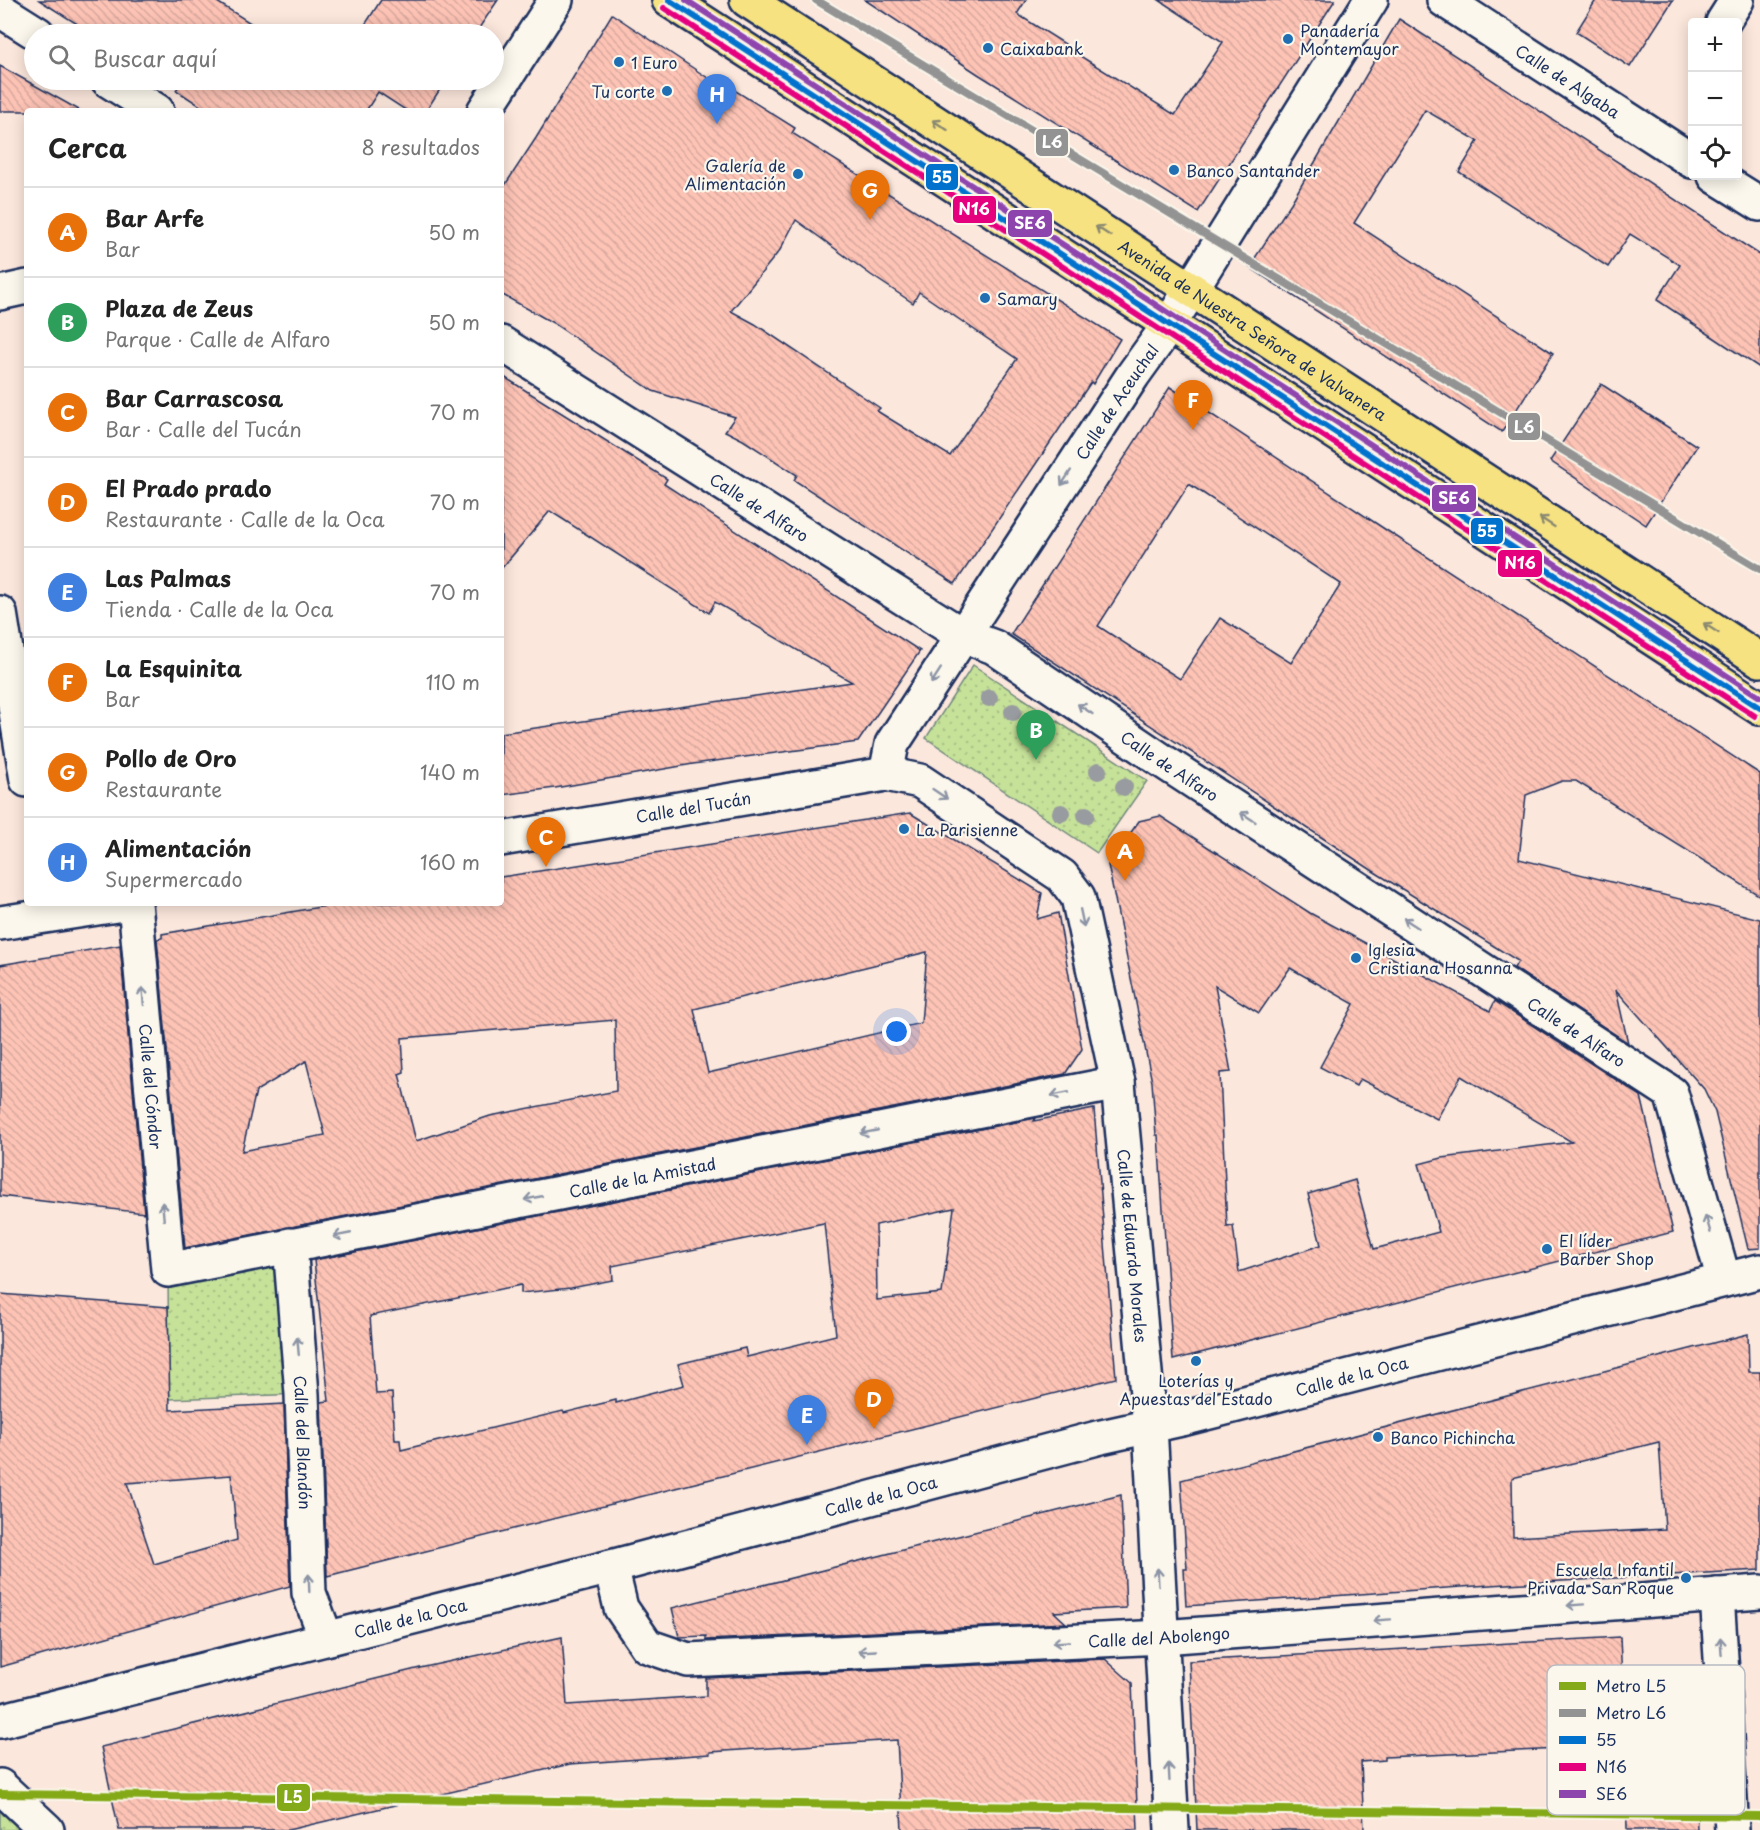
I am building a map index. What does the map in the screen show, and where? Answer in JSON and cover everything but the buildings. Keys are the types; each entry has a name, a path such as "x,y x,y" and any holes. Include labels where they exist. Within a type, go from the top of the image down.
{"main road":[{"path":"669,0 1760,708"},
{"name":"Avenida de Nuestra Señora de Valvanera","path":"747,0 1760,660"}],"street":[{"path":"504,80 556,0"},
{"name":"Calle de Aceuchal","path":"886,774 892,744 1133,375 1193,289 1371,0"},
{"name":"Calle de Algaba","path":"1444,0 1688,158"},
{"path":"1726,18 1737,0"},
{"path":"0,10 24,25"},
{"path":"486,108 498,90"},
{"path":"118,94 150,108"},
{"path":"1721,180 1760,204"},
{"path":"0,293 24,288"},
{"name":"Calle de Alfaro","path":"504,345 962,635 994,647 1161,760 1671,1093 1724,1280"},
{"path":"0,613 24,761"},
{"name":"Calle del Tucán","path":"504,839 886,774"},
{"name":"Calle de Eduardo Morales","path":"886,774 920,781 1062,876 1078,897 1118,1083 1150,1426 1172,1830"},
{"path":"0,923 48,910 95,906"},
{"name":"Calle del Cóndor","path":"135,906 168,1270"},
{"name":"Calle de la Amistad","path":"168,1270 1118,1083"},
{"name":"Calle del Blandón","path":"290,1245 302,1394 309,1593 326,1638"},
{"name":"Calle de la Oca","path":"0,1721 611,1567 1101,1437 1760,1271"},
{"name":"Calle del Abolengo","path":"611,1567 621,1608 647,1646 688,1660 1161,1637 1760,1592"},
{"path":"1717,1594 1722,1665"},
{"path":"0,1786 47,1830"},
{"path":"1731,1815 1732,1830"}],"green space":[{"path":"973,665 1147,781 1097,853 926,738"},
{"path":"290,1245 302,1394 169,1399 168,1270"},
{"path":"0,1786 47,1830 0,1830"}],"metro line":[{"name":"L6","path":"816,0 1760,569"},
{"name":"L5","path":"0,1794 1547,1813"},
{"name":"L5","path":"1680,1815 1760,1816"}],"transit line":[{"name":"55","path":"669,0 1760,708"},
{"name":"SE6","path":"686,0 1760,697"},
{"name":"N16","path":"664,8 1755,716"}],"place":[{"name":"Panadería Montemayor","path":"1288,39"},
{"name":"Caixabank","path":"988,48"},
{"name":"1 Euro","path":"619,62"},
{"name":"Tu corte","path":"667,91"},
{"name":"Alimentación","path":"717,124"},
{"name":"Banco Santander","path":"1174,170"},
{"name":"Galería de Alimentación","path":"798,174"},
{"name":"Pollo de Oro","path":"870,220"},
{"name":"Samary","path":"985,298"},
{"name":"La Esquinita","path":"1193,430"},
{"name":"Plaza de Zeus","path":"1036,760"},
{"name":"La Parisienne","path":"904,829"},
{"name":"Bar Carrascosa","path":"546,867"},
{"name":"Bar Arfe","path":"1125,881"},
{"name":"Iglesia Cristiana Hosanna","path":"1356,958"},
{"name":"El líder Barber Shop","path":"1547,1249"},
{"name":"Loterías y Apuestas del Estado","path":"1196,1361"},
{"name":"El Prado prado","path":"874,1429"},
{"name":"Banco Pichincha","path":"1378,1437"},
{"name":"Las Palmas","path":"807,1445"},
{"name":"Escuela Infantil Privada San Roque","path":"1686,1578"}]}
